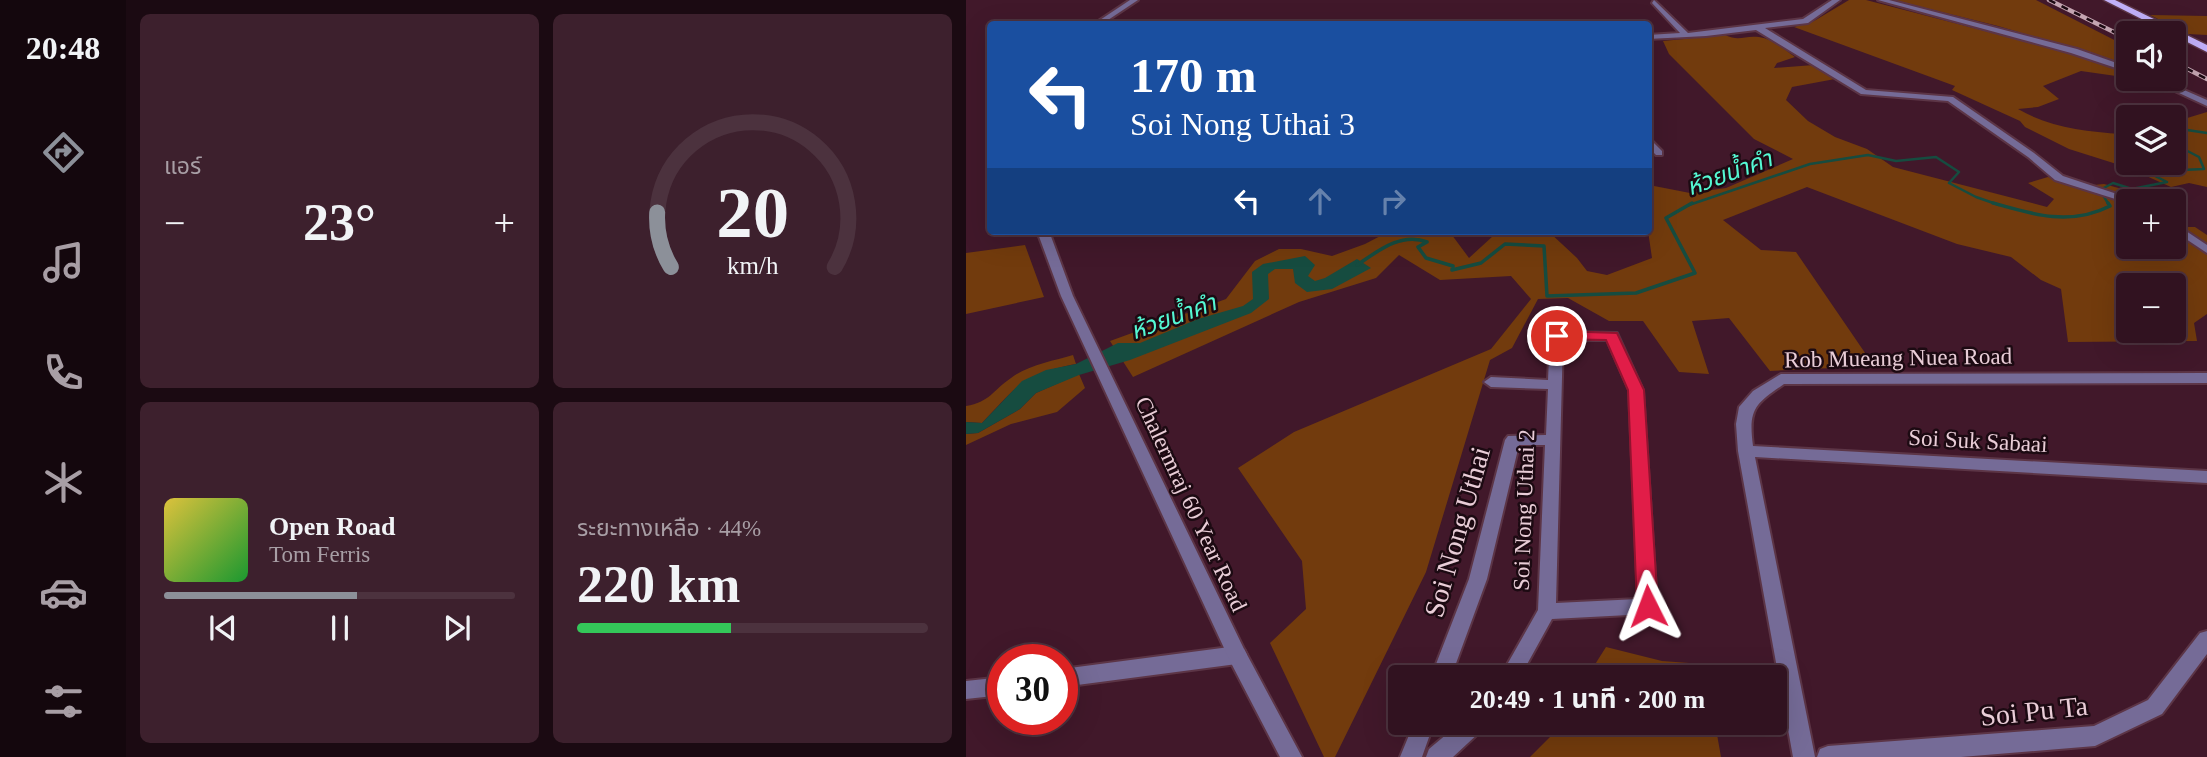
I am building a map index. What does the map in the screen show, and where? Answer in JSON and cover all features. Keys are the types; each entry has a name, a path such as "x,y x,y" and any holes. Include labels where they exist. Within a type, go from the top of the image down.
{"main road":[{"path":"2095,0 2136,21"},
{"path":"2108,0 2207,49"},
{"path":"2186,45 2207,55"}],"street":[{"path":"1103,21 1135,0"},
{"path":"1652,37 1759,28 1805,21 1837,0"},
{"path":"1881,0 2074,51 2116,66"},
{"path":"1654,2 1686,35"},
{"path":"1759,28 1864,92 1950,99 2031,155 2047,171 2059,178 2116,194"},
{"path":"2180,91 2207,103"},
{"path":"1652,145 1659,153"},
{"name":"Chalermraj 60 Year Road","path":"1044,235 1066,296 1237,655 1291,757"},
{"path":"2186,235 2207,250"},
{"name":"Soi Nong Uthai 2","path":"1517,665 1546,611 1557,336 1612,336 1636,390 1648,606 1546,611"},
{"name":"Rob Mueang Nuea Road","path":"1804,757 1746,451 1742,423 1748,401 1781,379 2207,378"},
{"path":"1491,382 1554,385"},
{"name":"Soi Nong Uthai","path":"1446,665 1478,579 1513,440 1553,440"},
{"name":"Soi Suk Sabaai","path":"1746,451 2207,477"},
{"name":"Soi Pu Ta","path":"1828,757 2095,736 2155,707 2207,639"},
{"path":"1078,676 1237,655"},
{"path":"966,690 987,688"},
{"path":"1410,757 1419,735"},
{"path":"1437,757 1462,735"}],"shaded area":[{"path":"1849,0 1866,0 2069,53 2116,69 2116,76 2081,71 2043,86 2059,99 2038,107 2018,109 2068,128 2116,134 2116,164 2069,149 2025,127 2020,121 1952,90 1955,86 1794,27 1814,21"},
{"path":"1893,0 2036,0 2116,41 2116,61 1998,26"},
{"path":"2150,15 2207,16 2207,35 2186,33 2186,21 2162,21"},
{"path":"1725,35 1735,38 1759,37 1774,42 1795,57 1777,63 1774,68 1814,65 1835,79 1792,87 1786,100 1808,121 1835,137 1867,149 1893,167 2047,207 2054,199 2028,183 2048,177 2122,189 2116,189 2116,259 2186,259 2186,227 2195,227 2207,235 2207,314 2194,323 2197,341 2186,341 2186,273 2116,273 2116,342 2068,342 2061,289 2041,280 2011,257 1957,244 1807,187 1723,220 1761,250 1796,252 1874,366 1770,371 1729,318 1692,321 1709,374 1679,372 1643,321 1609,321 1568,298 1538,299 1512,348 1490,360 1426,572 1335,757 1324,757 1270,643 1306,609 1302,561 1238,468 1294,432 1491,349 1531,299 1511,276 1440,280 1399,255 1376,278 1299,302 1133,377 1110,341 1226,299 1255,261 1279,249 1301,249 1332,256 1382,235 1452,235 1469,258 1493,236 1552,235 1587,271 1607,275 1652,258 1649,235 1652,235 1652,186 1690,193 1726,188 1793,159 1754,139 1669,54 1663,41"},
{"path":"2207,112 2207,187 2189,183 2171,187 2144,175 2186,175 2186,118"},
{"path":"1025,245 1044,297 966,314 966,253"},
{"path":"1305,256 1315,265 1308,276 1315,281 1357,259 1371,268 1332,289 1307,292 1295,283 1293,269 1275,269 1268,274 1269,299 1251,313 1036,393 1020,409 978,433 966,434 966,422 982,423 1022,381 1046,370 1076,364 1118,343 1140,343 1198,319 1243,306 1253,299 1252,272 1263,264"},
{"path":"1073,355 1076,364 1032,377 1004,399 982,423 966,422 966,406 986,399 1025,370"},
{"path":"1079,374 1085,388 1057,412 1011,424 966,445 966,434 978,433 1020,409 1036,393"},
{"path":"1606,647 1662,661 1703,665 1595,665"},
{"path":"1717,735 1721,757 1530,757 1550,737"}],"waterway":[{"name":"ห้วยน้ำคำ","path":"2186,130 2207,133"},
{"name":"ห้วยน้ำคำ","path":"2186,150 2199,157 2204,169 2186,170"},
{"name":"ห้วยน้ำคำ","path":"1689,205 1810,164 1868,155 1896,161 1936,157 1959,172 1949,183 1994,203"},
{"name":"ห้วยน้ำคำ","path":"2109,205 2100,190 2113,183 2132,189 2167,182 2153,175"},
{"name":"ห้วยน้ำคำ","path":"1357,265 1390,244 1408,239 1427,242 1418,247 1426,258 1453,266 1452,270 1481,263 1505,244 1544,246 1547,296 1636,293 1695,273 1666,218 1692,203"},
{"name":"ห้วยน้ำคำ","path":"1994,203 2038,214 2067,217 2095,212 2110,206 2108,203"},
{"name":"ห้วยน้ำคำ","path":"1994,203 1999,205"}],"railway":[{"path":"2049,0 2116,33"},
{"path":"2186,68 2207,79"}],"route":[{"path":"1557,336 1612,336 1636,390 1648,606"}]}
